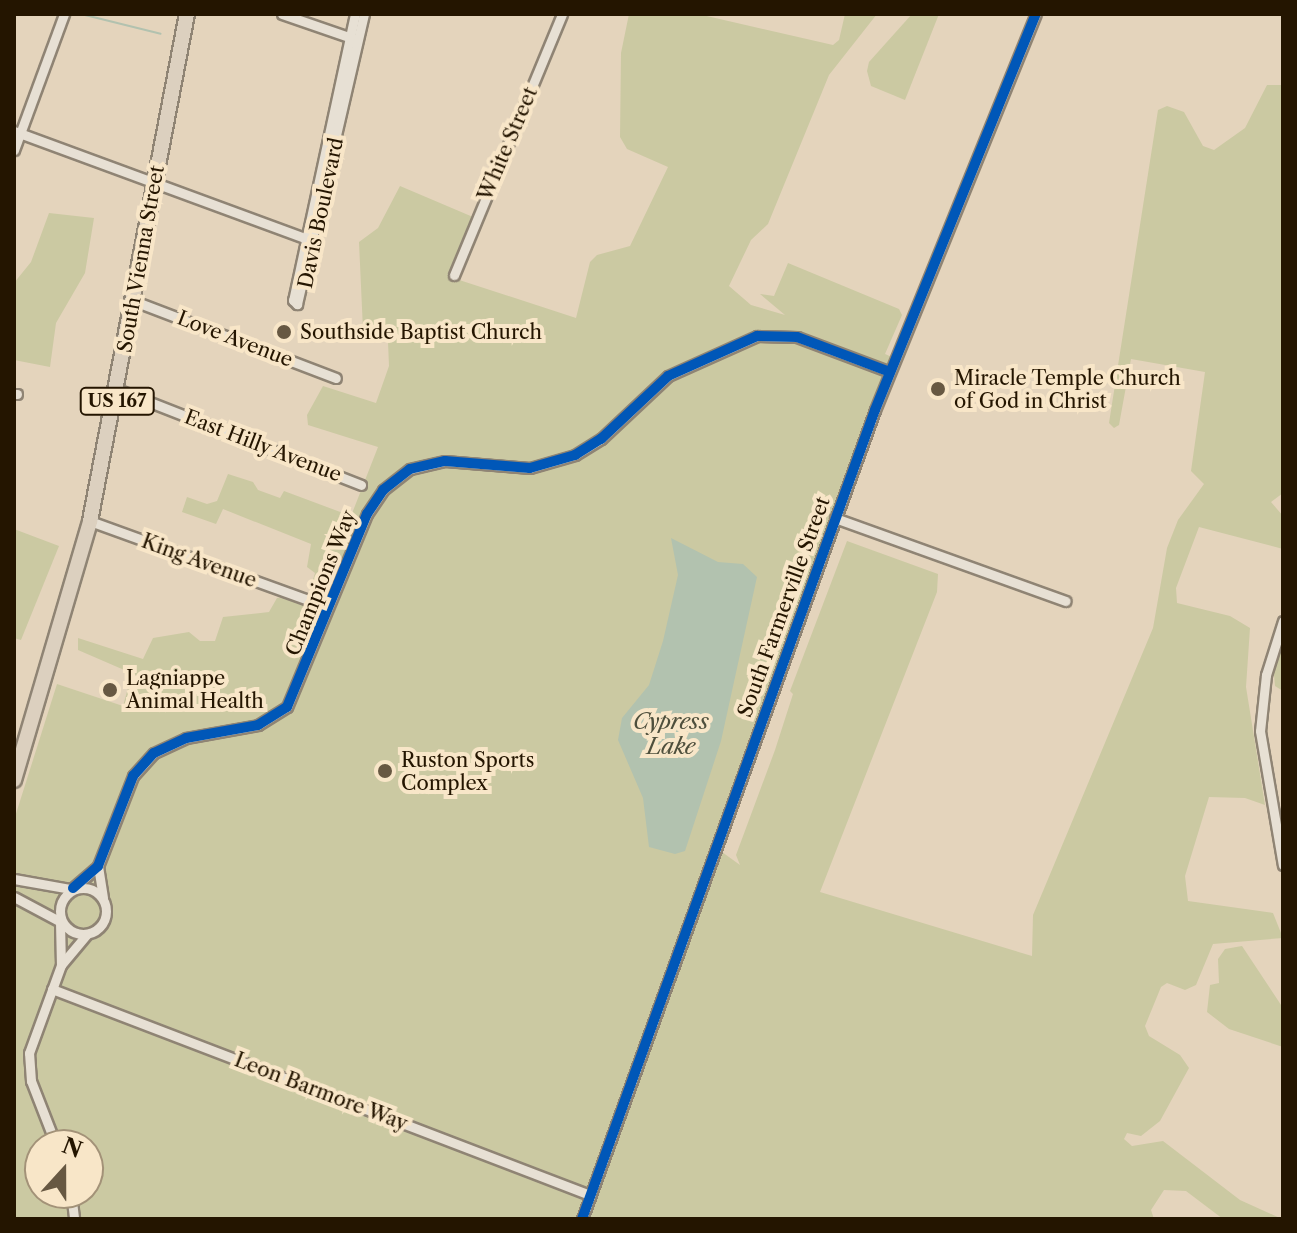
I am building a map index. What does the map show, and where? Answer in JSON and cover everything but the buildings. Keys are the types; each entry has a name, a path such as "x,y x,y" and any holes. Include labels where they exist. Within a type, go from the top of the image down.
{"highway":[{"name":"South Vienna Street","path":"14,780 90,521 119,390 187,14"}],"street":[{"path":"14,150 17,132 64,14"},
{"path":"282,14 354,39"},
{"name":"Davis Boulevard","path":"354,39 355,14"},
{"name":"Davis Boulevard","path":"311,239 293,300 297,304 311,239 354,39 364,14"},
{"name":"White Street","path":"454,275 562,14"},
{"name":"South Farmerville Street","path":"582,1219 890,372 1036,14"},
{"path":"17,132 311,239"},
{"name":"Love Avenue","path":"134,301 336,378"},
{"name":"Champions Way","path":"61,965 61,903 72,888 98,866 133,776 154,753 186,738 258,725 287,707 367,514 383,490 410,469 445,461 530,468 575,455 601,439 668,376 757,336 797,337 890,372"},
{"name":"East Hilly Avenue","path":"119,390 361,485"},
{"path":"835,518 1066,601"},
{"name":"King Avenue","path":"90,521 308,600"},
{"path":"1283,621 1266,675 1260,731 1283,865"},
{"path":"98,866 104,901"},
{"path":"14,879 92,891 104,901"},
{"path":"14,897 87,934"},
{"name":"Champions Way","path":"50,1129 29,1069 61,965 87,934 105,922 104,901"},
{"name":"Leon Barmore Way","path":"52,989 590,1195"}],"shaded area":[{"name":"Ruston Sports Complex","path":"629,14 698,14 833,45 839,40 845,14 877,14 829,75 768,224 751,240 729,286 751,305 785,315 760,294 774,296 788,263 899,309 902,315 885,354 892,357 577,1219 14,1219 14,820 57,684 123,706 128,688 136,689 145,679 78,650 78,638 143,659 153,638 189,632 200,641 215,641 223,617 269,612 277,598 288,596 315,605 318,597 309,593 315,573 307,567 311,544 223,509 216,524 182,512 187,497 207,504 217,501 228,474 253,482 258,490 280,498 284,491 351,516 378,447 308,425 307,415 323,386 376,403 389,366 388,342 363,330 359,242 378,228 400,186 473,217 450,277 576,318 590,262 597,255 630,246 668,167 627,149 620,137 621,53"},
{"path":"912,14 939,14 905,100 871,86 867,71 869,62"},
{"path":"1267,85 1283,85 1283,493 1271,502 1283,516 1283,549 1199,527 1176,588 1177,603 1230,616 1250,628 1246,687 1265,805 1245,798 1209,797 1185,876 1188,901 1273,913 1283,938 1213,944 1196,985 1185,990 1167,983 1161,987 1145,1026 1149,1036 1180,1055 1189,1068 1160,1121 1141,1136 1127,1133 1124,1139 1132,1146 1163,1141 1240,1200 1282,1219 1223,1219 1186,1191 1164,1190 1151,1210 1154,1219 587,1219 722,852 740,865 736,855 775,750 793,694 790,691 847,541 938,574 937,592 820,892 1032,956 1033,915 1153,628 1167,548 1178,520 1204,484 1191,471 1205,372 1131,359 1119,425 1114,428 1109,423 1158,110 1167,106 1184,112 1203,146 1214,150 1245,128"},
{"path":"49,213 94,218 85,273 56,323 50,367 14,360 14,283 31,262"},
{"path":"14,529 59,546 21,640 14,638"},
{"path":"1283,635 1283,691 1275,686 1273,663"},
{"path":"1242,946 1283,1008 1283,1047 1229,1029 1207,1012 1210,985 1219,983 1218,959 1225,949"}],"water":[{"name":"Cypress Lake","path":"671,538 718,562 743,564 757,577 721,741 685,851 675,854 649,847 643,798 618,740 622,718 649,685 663,641 678,575"}],"waterway":[{"path":"81,14 161,34"}],"cycle path":[{"path":"582,1219 875,410 1036,14"},
{"path":"73,888 98,866 133,776 154,753 186,738 258,725 287,707 367,514 383,490 410,469 445,461 530,468 575,455 601,439 668,376 757,336 797,337 890,372"}],"place":[{"name":"Southside Baptist Church","path":"284,332"},
{"name":"Miracle Temple Church of God in Christ","path":"938,389"},
{"name":"Lagniappe Animal Health","path":"110,690"},
{"name":"Ruston Sports Complex","path":"385,771"}]}
